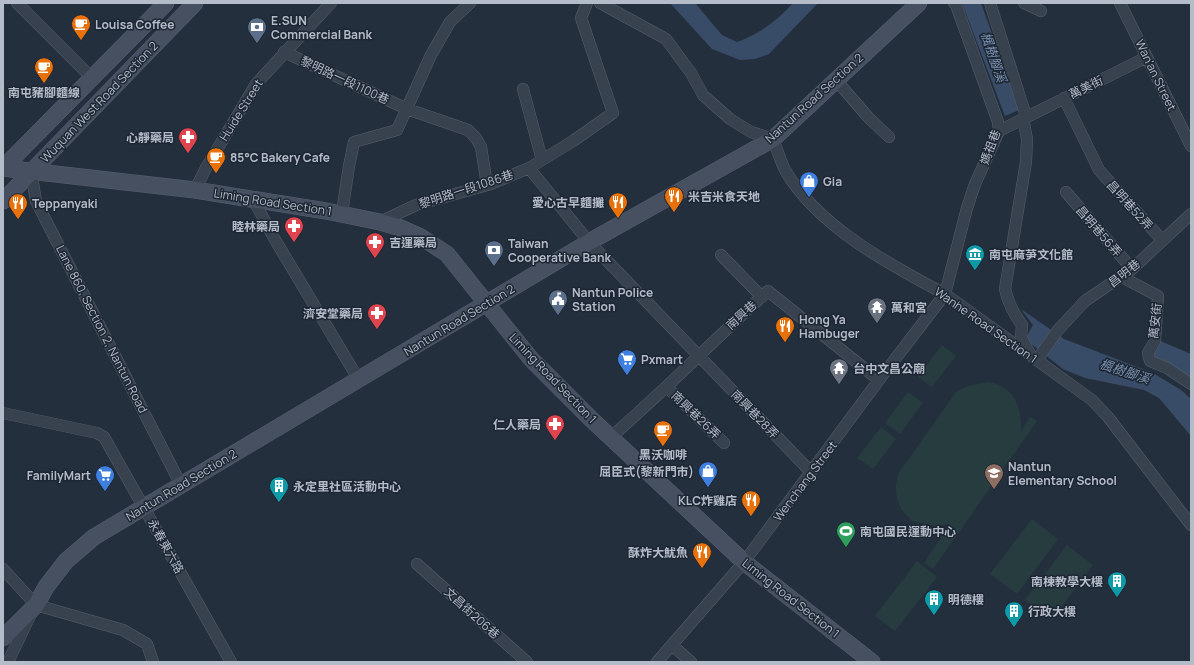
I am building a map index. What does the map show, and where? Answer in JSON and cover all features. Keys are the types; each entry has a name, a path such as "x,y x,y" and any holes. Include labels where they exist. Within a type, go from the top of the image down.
{"main road":[{"name":"Wuquan West Road Section 2","path":"3,168 166,3"},
{"name":"Wuquan West Road Section 2","path":"3,201 195,3"},
{"name":"Nantun Road Section 2","path":"3,638 36,605 54,575 74,553 94,537 589,242 773,139 919,3"},
{"name":"Liming Road Section 1","path":"3,168 195,190 342,213 401,228 434,245 447,254 531,359 611,437 744,562 872,662"}],"street":[{"path":"17,3 92,78"},
{"name":"Huide Street","path":"195,190 256,84 331,3"},
{"path":"342,213 354,142 397,130 431,55 450,22 470,3"},
{"name":"黎明路一段1086巷","path":"380,222 416,205 487,185 529,168 573,141 613,113 581,18 587,3"},
{"path":"600,3 666,39 691,73 703,96 730,119 751,132 773,139"},
{"name":"媽祖巷","path":"945,294 973,190 1000,130 954,3"},
{"path":"990,3 1024,117 1027,140 1026,162 1006,289 1011,308 1022,325 1021,337 1036,357"},
{"path":"1024,3 1041,11"},
{"name":"Wan'an Street","path":"1120,3 1191,146"},
{"name":"黎明路一段1100巷","path":"284,52 407,109 468,130 476,138 481,148 487,185"},
{"name":"萬美街","path":"1000,130 1147,57"},
{"path":"836,80 868,118 889,136"},
{"path":"523,90 542,160"},
{"name":"昌明巷52弄","path":"1064,98 1099,170 1162,240"},
{"name":"Wanhe Road Section 1","path":"773,139 785,170 809,204 836,229 920,281 945,294 1036,357 1092,400 1108,417 1191,525"},
{"name":"南興巷28弄","path":"529,168 589,242 812,472"},
{"name":"Lane 860, Section 2, Nantun Road","path":"31,171 36,201 181,485"},
{"name":"昌明巷56弄","path":"1066,192 1132,269"},
{"path":"253,199 274,238 359,380"},
{"name":"昌明巷","path":"1036,357 1058,330 1085,301 1132,269 1191,214"},
{"path":"721,255 762,297"},
{"name":"萬安街","path":"1122,277 1158,296 1155,341 1148,353 1150,361 1167,368 1191,384"},
{"name":"南興巷","path":"611,437 667,387 725,330 768,291 879,380"},
{"name":"Wenchang Street","path":"657,662 744,562 945,294"},
{"name":"南興巷26弄","path":"667,387 724,443"},
{"name":"永春東六路","path":"3,413 97,433 104,437 231,662"},
{"name":"文昌街206巷","path":"417,564 526,662"},
{"path":"3,569 36,605 123,630 148,644 153,662"},
{"path":"8,662 36,605"},
{"path":"672,645 691,662"}],"green space":[{"path":"942,345 956,356 932,387 918,377"},
{"path":"989,382 1005,389 1015,400 1020,414 1021,431 1030,417 1037,421 933,569 924,563 950,524 934,526 912,521 901,509 897,499 896,486 898,474 956,392 968,386"},
{"path":"908,392 923,403 900,434 885,423"},
{"path":"881,427 896,439 873,469 857,458"},
{"path":"1032,519 1058,539 1017,594 990,574"},
{"path":"1067,545 1093,565 1052,620 1025,600"},
{"path":"917,561 937,577 895,631 875,616"}],"water":[{"path":"670,3 695,3 722,35 737,42 753,35 767,26 781,16 793,3 818,3 769,54 755,59 740,60 712,49"},
{"name":"楓樹腳溪","path":"962,3 981,3 1019,110 1005,116"},
{"name":"楓樹腳溪","path":"1021,309 1064,339 1153,373 1181,390 1191,399 1191,436 1159,398 1144,390 1085,378 1063,369 1025,339 1033,325"},
{"path":"1158,340 1191,354 1191,383 1151,359"}],"place":[{"name":"Louisa Coffee","path":"81,41"},
{"name":"E.SUN Commercial Bank","path":"257,44"},
{"name":"南屯豬腳麵線","path":"44,84"},
{"name":"心靜藥局","path":"188,154"},
{"name":"85°C Bakery Cafe","path":"216,174"},
{"name":"Gia","path":"809,198"},
{"name":"米吉米食天地","path":"674,213"},
{"name":"愛心古早麵攤","path":"618,219"},
{"name":"Teppanyaki","path":"18,220"},
{"name":"睦林藥局","path":"294,243"},
{"name":"吉運藥局","path":"375,259"},
{"name":"Taiwan Cooperative Bank","path":"494,267"},
{"name":"南屯麻芛文化館","path":"975,271"},
{"name":"Nantun Police Station","path":"558,316"},
{"name":"萬和宮","path":"877,324"},
{"name":"濟安堂藥局","path":"377,330"},
{"name":"Hong Ya Hambuger","path":"785,343"},
{"name":"Pxmart","path":"627,376"},
{"name":"台中文昌公廟","path":"839,385"},
{"name":"仁人藥局","path":"555,441"},
{"name":"黑沃咖啡","path":"663,447"},
{"name":"屈臣式(黎新門市)","path":"708,488"},
{"name":"Nantun Elementary School","path":"994,490"},
{"name":"FamilyMart","path":"105,492"},
{"name":"永定里社區活動中心","path":"279,503"},
{"name":"KLC炸雞店","path":"751,517"},
{"name":"南屯國民運動中心","path":"846,548"},
{"name":"酥炸大魷魚","path":"702,569"},
{"name":"南棟教學大樓","path":"1117,598"},
{"name":"明德樓","path":"934,616"},
{"name":"行政大樓","path":"1014,628"}]}
